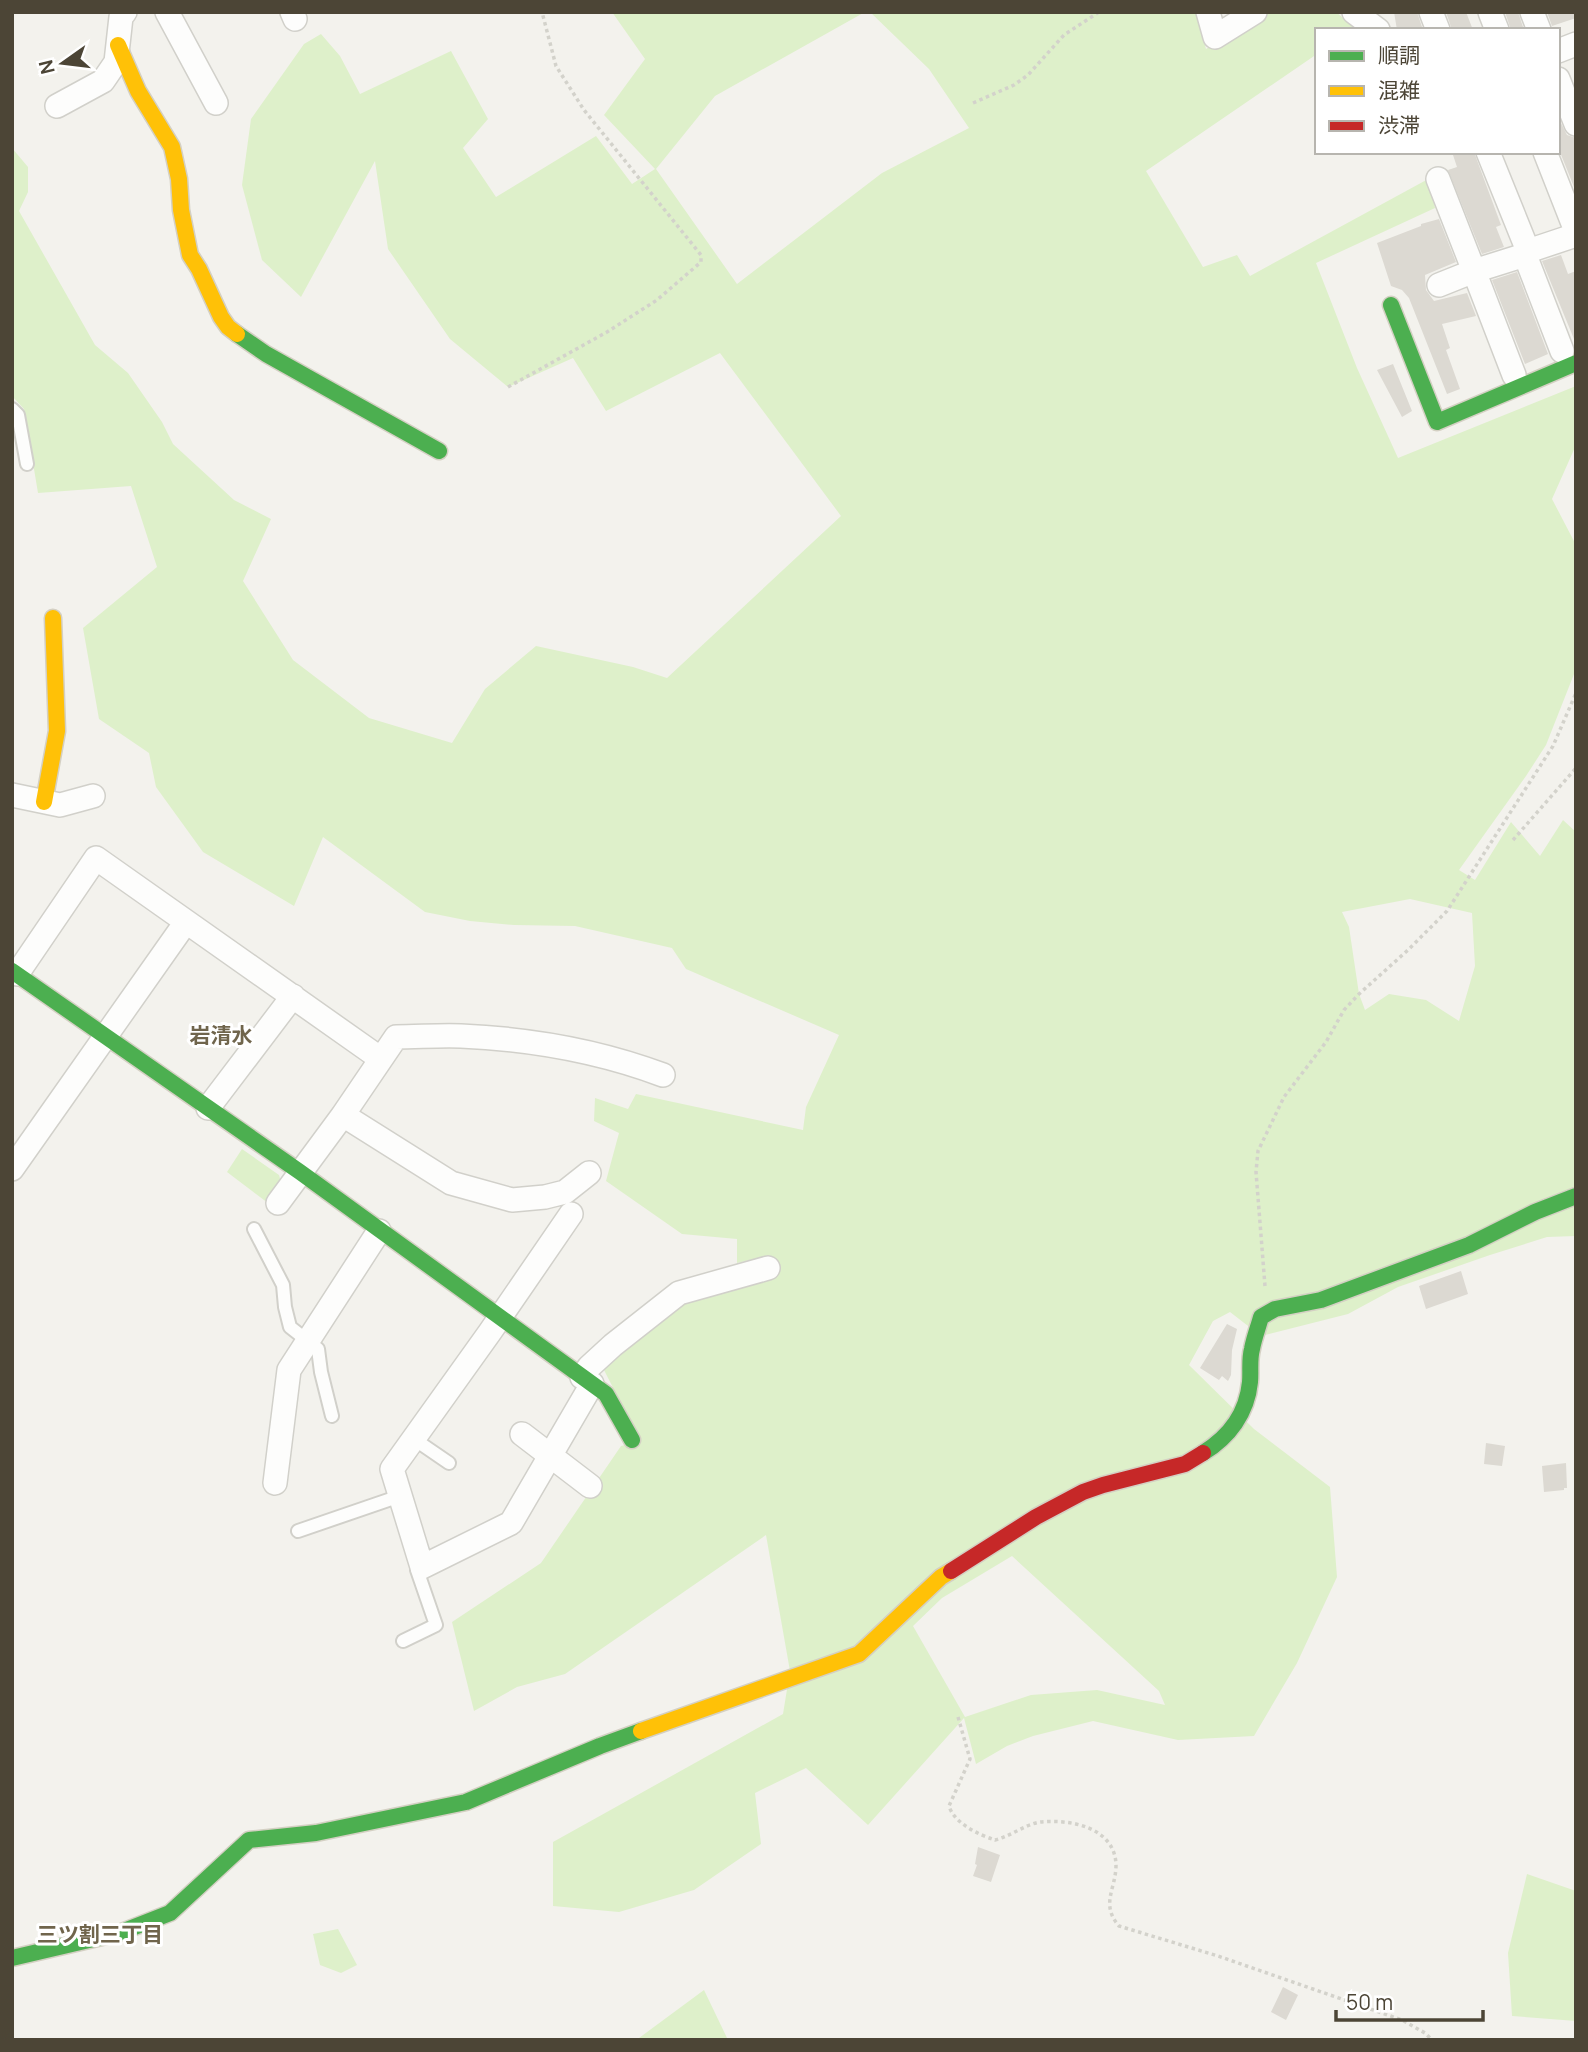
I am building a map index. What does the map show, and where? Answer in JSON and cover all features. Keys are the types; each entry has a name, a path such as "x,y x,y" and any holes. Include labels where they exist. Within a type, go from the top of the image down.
{"street":[{"path":"167,12 216,103"},
{"path":"1209,12 1215,37 1255,12"},
{"path":"1354,12 1375,28"},
{"path":"57,106 103,81 116,62 121,14"},
{"path":"118,45 138,91 172,147 190,256 199,269 220,317 228,327 266,354 439,451"},
{"path":"1560,84 1576,124"},
{"path":"1392,304 1437,422 1569,357 1489,154"},
{"path":"1439,285 1576,233 1546,154"},
{"path":"1438,179 1514,375"},
{"path":"44,802 57,731 53,618"},
{"path":"12,795 60,805 93,796"},
{"path":"381,1059 96,858 15,972 300,1172 606,1394 632,1440"},
{"path":"12,1169 186,922"},
{"path":"208,1108 293,996"},
{"path":"278,1203 396,1037 459,1035 519,1040 625,1061 663,1075"},
{"path":"343,1115 451,1183 512,1200 545,1198 565,1192 589,1173"},
{"path":"12,1958 119,1933 170,1913 249,1840 343,1828 467,1802 600,1746 859,1654 941,1577 1036,1517 1083,1492 1185,1464 1218,1444 1242,1413 1251,1384 1251,1351 1261,1317 1275,1309 1321,1300 1469,1245 1535,1212 1576,1196"},
{"path":"571,1214 392,1469 422,1567 511,1523 550,1455 587,1381 589,1367 613,1345 679,1293 768,1268"},
{"path":"275,1483 289,1370 379,1231"},
{"path":"522,1434 590,1486"}],"lane":[{"path":"12,409 18,415 27,464"},
{"path":"254,1229 283,1285 290,1327 318,1349 332,1416"},
{"path":"414,1439 449,1463"},
{"path":"298,1531 400,1496"},
{"path":"403,1641 436,1625 417,1570 422,1567"}],"path":[{"path":"508,387 637,313 657,300 701,262 701,255 584,110 568,86 556,66 542,12"},
{"path":"973,103 1014,85 1028,75 1064,36 1099,12"},
{"path":"1267,1314 1256,1172 1258,1152 1273,1117 1284,1097 1326,1042 1345,1010 1447,911 1553,746 1576,693"},
{"path":"1513,840 1576,768"},
{"path":"958,1717 970,1759 949,1805 951,1813 961,1822 995,1840 1038,1823 1089,1827 1103,1835 1116,1861 1109,1909 1111,1917 1119,1926 1218,1956 1402,2020 1432,2040"}],"green space":[{"path":"612,12 865,12 715,96 656,169 737,284 882,173 969,128 929,69 870,12 1196,12 1206,49 1267,12 1336,12 1355,28 1315,28 1315,55 1146,171 1203,267 1237,255 1250,276 1430,178 1435,208 1316,263 1357,368 1398,458 1576,386 1576,445 1552,499 1576,545 1576,669 1546,745 1459,870 1475,880 1511,822 1540,856 1563,820 1576,832 1576,1236 1547,1237 1490,1255 1398,1287 1348,1314 1261,1336 1230,1312 1213,1321 1189,1365 1254,1429 1330,1487 1337,1577 1297,1663 1254,1736 1178,1740 1093,1721 1033,1736 1007,1746 976,1764 964,1718 868,1825 806,1768 755,1793 761,1844 694,1890 619,1912 553,1906 553,1842 783,1714 790,1671 766,1535 565,1674 517,1687 474,1711 452,1622 541,1563 621,1446 640,1441 603,1368 632,1339 687,1300 774,1277 766,1256 737,1263 737,1239 682,1234 606,1181 619,1133 594,1121 595,1098 628,1109 636,1094 803,1130 806,1107 839,1035 686,969 672,948 575,926 470,921 425,912 323,837 294,906 203,852 156,787 149,753 99,719 83,628 157,567 131,486 38,493 24,409 12,396 12,148 28,167 28,192 19,211 95,345 128,373 162,422 173,444 234,500 271,519 243,581 293,660 369,718 452,743 485,689 536,646 633,667 667,678 841,516 720,353 606,411 573,358 508,387 450,339 388,249 375,161 301,297 262,260 242,185 251,119 304,44 321,34 340,56 360,94 451,51 488,119 463,148 496,197 596,136 632,184 655,169 604,115 645,59","holes":["1410,899 1472,913 1475,966 1459,1021 1426,1000 1389,994 1365,1010 1359,994 1349,927 1342,912","1012,1556 1159,1691 1165,1705 1097,1690 1031,1695 965,1717 913,1626 942,1598"]},
{"path":"242,1149 279,1175 281,1182 268,1203 227,1172"},
{"path":"1527,1874 1576,1891 1576,2021 1512,2016 1508,1953"},
{"path":"338,1929 357,1965 341,1973 320,1965 313,1934"},
{"path":"704,1990 728,2040 638,2040 639,2038"}],"building":[{"path":"1394,12 1417,12 1422,28 1397,28"},
{"path":"1446,12 1466,12 1472,28 1451,28"},
{"path":"1505,12 1518,12 1523,28 1510,28"},
{"path":"1547,12 1576,12 1576,18 1552,26"},
{"path":"1560,121 1567,135 1576,138 1576,192 1560,152"},
{"path":"1453,154 1475,154 1501,225 1496,227 1504,247 1482,254 1448,170 1457,167"},
{"path":"1439,219 1456,262 1425,275 1426,290 1434,301 1467,293 1476,316 1442,324 1450,348 1446,350 1460,389 1447,394 1409,298 1402,290 1391,286 1377,243"},
{"path":"1561,255 1568,274 1576,271 1576,344 1542,261"},
{"path":"1517,272 1548,354 1525,364 1492,280"},
{"path":"1393,364 1412,411 1402,417 1377,370"},
{"path":"1461,1271 1468,1294 1426,1309 1419,1286"},
{"path":"1227,1324 1237,1329 1228,1381 1222,1376 1219,1380 1200,1368"},
{"path":"1486,1443 1505,1446 1502,1466 1484,1464"},
{"path":"1566,1463 1567,1488 1544,1492 1542,1466"},
{"path":"978,1847 1000,1855 991,1882 973,1876"},
{"path":"1283,1987 1298,1995 1286,2020 1271,2012"}],"traffic: fast":[{"path":"1391,305 1437,422 1576,363"},
{"path":"237,334 266,354 439,451"},
{"path":"12,971 300,1172 606,1394 632,1440"},
{"path":"1203,1453 1229,1432 1241,1414 1248,1393 1251,1353 1261,1317 1275,1309 1321,1300 1469,1245 1535,1212 1576,1196"},
{"path":"12,1958 119,1933 170,1913 249,1840 316,1833 466,1802 641,1731"}],"traffic: slow":[{"path":"118,45 138,91 172,147 190,255 221,317 237,334"},
{"path":"44,802 57,731 53,618"},
{"path":"641,1731 859,1654 941,1577 951,1571"}],"traffic: jam":[{"path":"951,1571 1036,1517 1083,1492 1185,1464 1203,1453"}],"district":[{"name":"岩清水","path":"221,1036"},
{"name":"三ツ割三丁目","path":"100,1935"}]}
